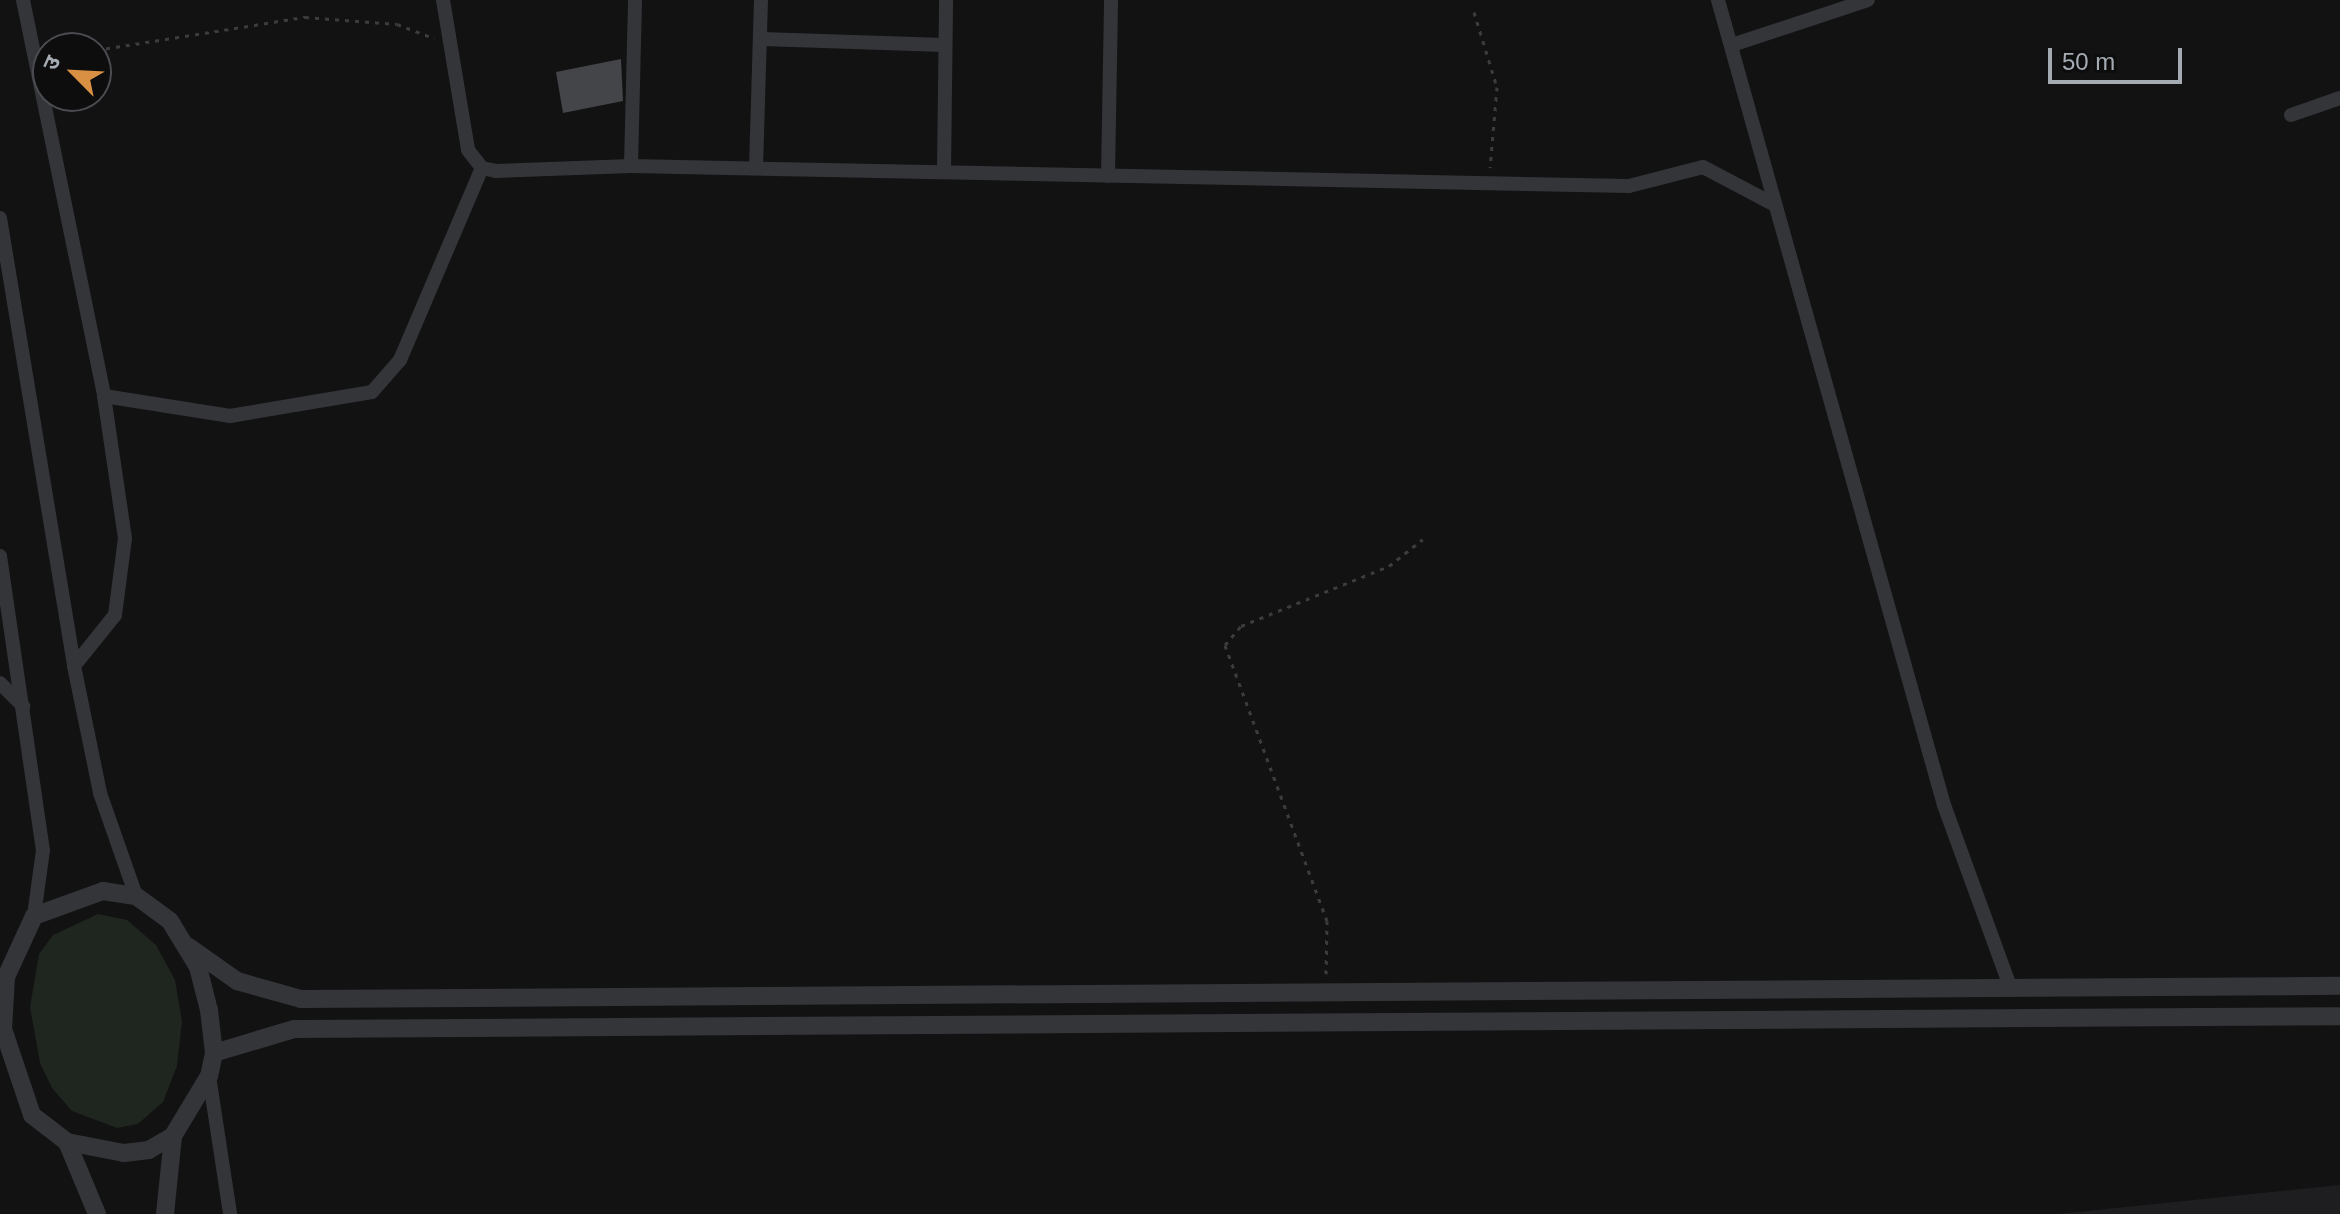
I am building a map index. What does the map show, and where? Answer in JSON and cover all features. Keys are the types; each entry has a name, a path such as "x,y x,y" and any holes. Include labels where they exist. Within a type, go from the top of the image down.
{"street":[{"path":"23,0 104,396 125,560 109,629 74,666"},
{"path":"443,0 468,150 482,168"},
{"path":"631,166 635,0"},
{"path":"756,168 761,0"},
{"path":"944,171 946,0"},
{"path":"1108,176 1111,0"},
{"path":"1718,0 1944,805 2011,989"},
{"path":"1732,45 1868,0"},
{"path":"760,39 944,45"},
{"path":"2291,115 2340,98"},
{"path":"482,168 631,166 1629,186 1703,167 1775,205"},
{"path":"104,396 230,416 372,392 400,360 482,168"},
{"path":"0,218 74,666 100,793 136,896"},
{"path":"0,556 43,850 34,916 3,979 3,1029 32,1115 67,1142 124,1153 149,1150 173,1136"},
{"path":"0,683 23,706"},
{"path":"34,916 103,891 136,896 170,921 189,947 237,981 301,999 2340,986"},
{"path":"165,1214 173,1136 209,1076 214,1053 209,1010 189,947"},
{"path":"214,1053 294,1029 2340,1016"},
{"path":"209,1076 230,1214"},
{"path":"0,1082 22,1091"},
{"path":"67,1142 97,1214"}],"path":[{"path":"1474,12 1497,87 1488,183"},
{"path":"112,47 305,17 397,24 449,44"},
{"path":"1323,992 1331,943 1327,921 1225,645 1241,626 1389,566 1423,539"}],"shaded area":[{"path":"98,914 127,920 156,945 175,980 182,1021 177,1066 163,1102 138,1124 117,1128 72,1111 52,1088 40,1063 30,1007 39,954 53,935"},
{"path":"2340,1185 2340,1214 2058,1214"}],"building":[{"path":"621,59 623,101 563,113 556,72"}]}
